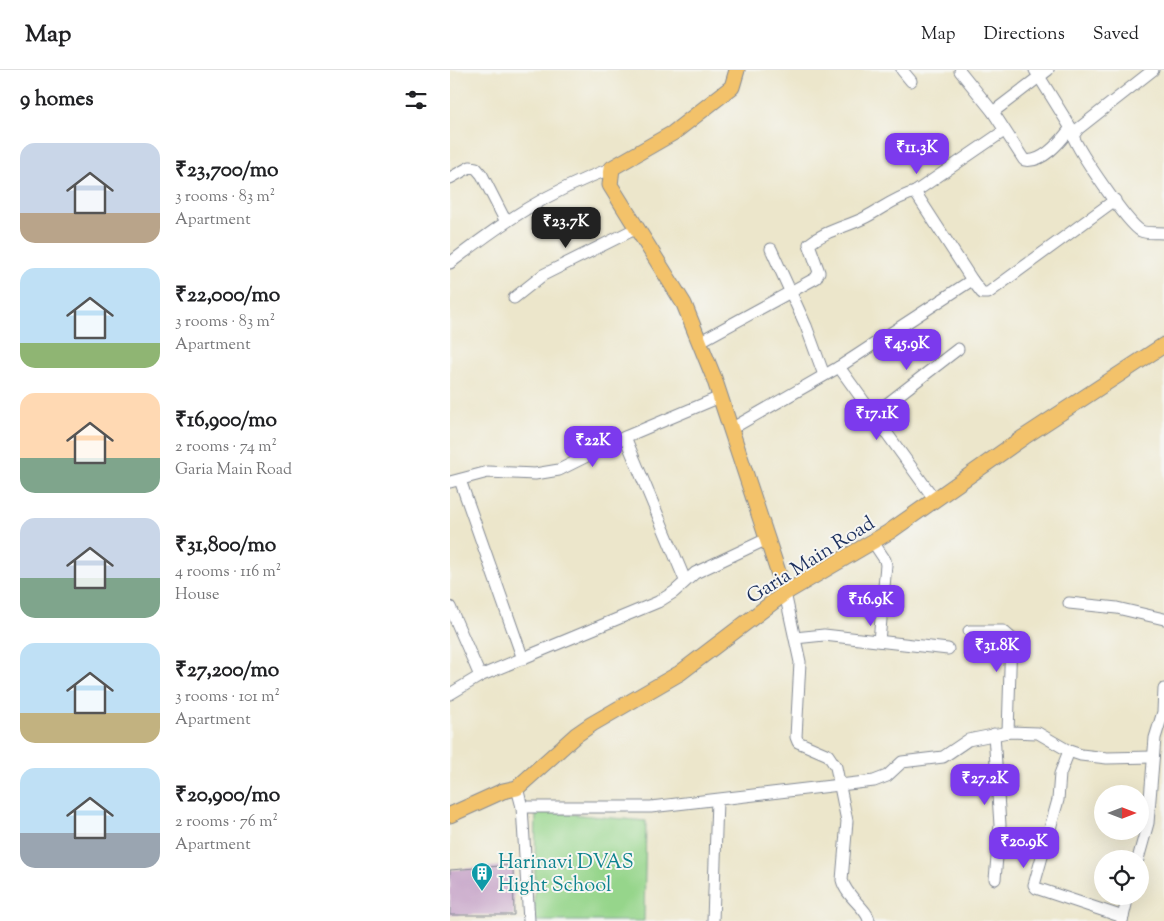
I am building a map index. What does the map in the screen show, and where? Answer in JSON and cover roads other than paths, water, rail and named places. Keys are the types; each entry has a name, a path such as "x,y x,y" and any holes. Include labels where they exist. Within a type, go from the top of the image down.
{"main road":[{"path":"741,71 732,87 681,127 612,168 610,185 684,304 720,397 785,593"},
{"name":"Garia Main Road","path":"451,811 503,791 517,788 576,735 680,673 785,593 873,542 1024,437 1164,345"}],"street":[{"path":"902,70 910,81"},
{"path":"960,71 993,112 1021,157 1028,161 1049,151 1060,143 1072,131 1153,70"},
{"path":"993,112 1041,72 1074,138 1115,200 1138,229 1164,233"},
{"path":"699,342 792,293 816,278 819,272 809,244 814,240 865,218 901,195 915,192 1004,131"},
{"path":"452,173 470,167 476,168 482,175 505,220"},
{"path":"450,263 505,220 558,190 612,168"},
{"path":"915,192 972,280 982,292 988,293 1115,200"},
{"path":"514,298 543,275 637,228"},
{"path":"771,250 792,293 824,375"},
{"path":"731,429 839,367 972,280"},
{"path":"874,414 958,349"},
{"path":"839,367 935,500"},
{"path":"523,659 455,481 488,472 535,474 559,470 625,437 720,397"},
{"path":"625,437 686,580"},
{"path":"450,694 480,676 658,602 674,592 686,580 767,539"},
{"path":"873,542 886,565 879,641"},
{"path":"785,593 795,638 800,676 796,737 798,742 834,760 847,821 842,880 844,889 869,917 869,921"},
{"path":"1070,603 1117,608 1164,619"},
{"path":"450,606 480,676"},
{"path":"969,631 1003,631 1011,638 1008,732"},
{"path":"795,638 824,635 948,649"},
{"path":"1140,850 1148,823 1155,738 1163,712 1164,689"},
{"path":"522,807 651,807 881,779 902,762 944,757 968,740 1008,732 1038,733 1069,751 1107,758 1153,756"},
{"path":"994,734 1000,825 995,879"},
{"path":"1069,751 1060,774 1058,800 1034,885 1036,888 1123,919 1126,905"},
{"path":"517,788 522,807 528,921"},
{"path":"713,921 717,800"}],"place":[{"name":"Harinavi DVAS Hight School","path":"482,892"}]}
